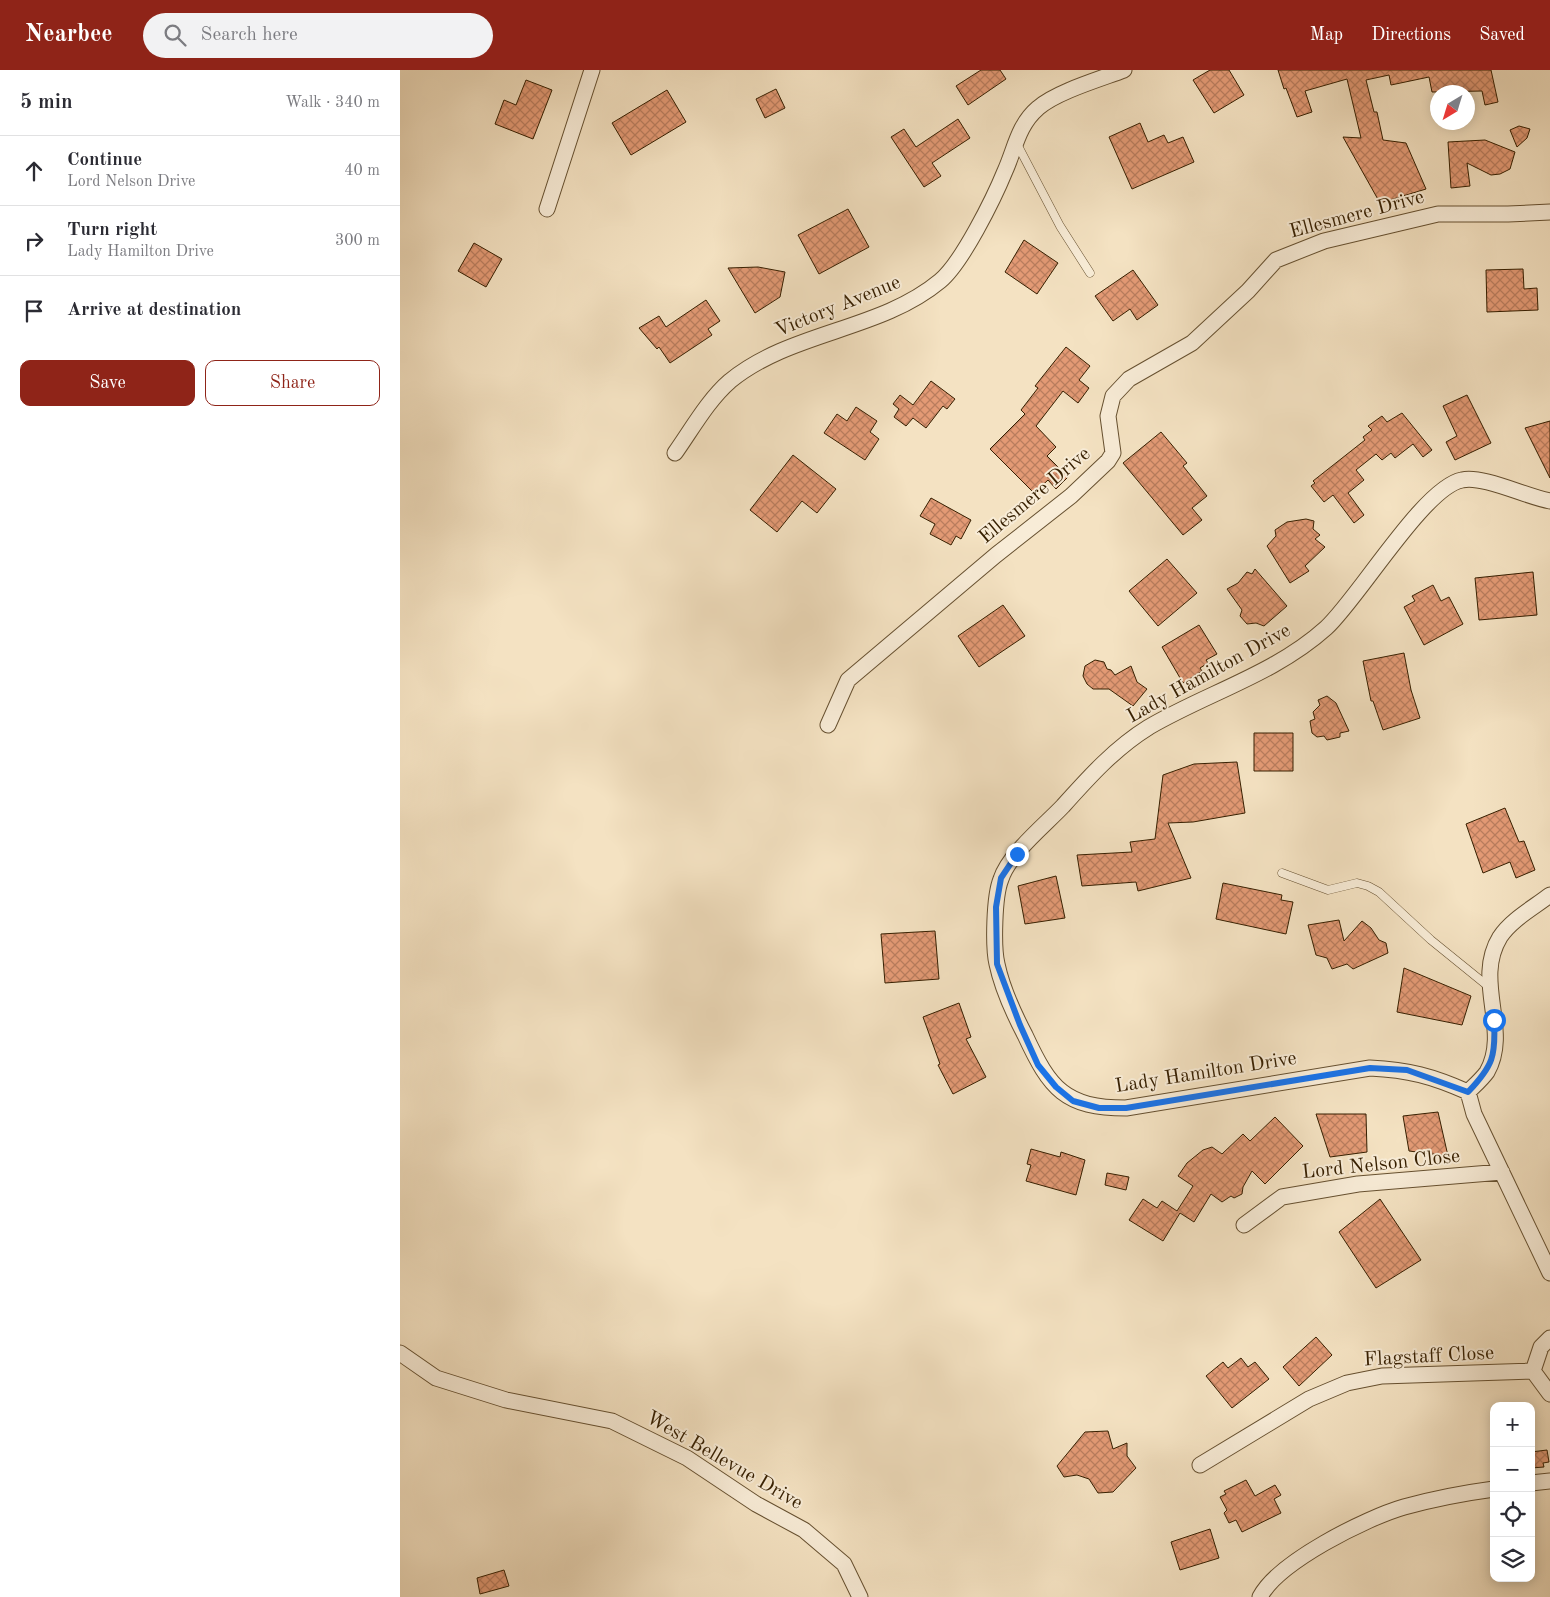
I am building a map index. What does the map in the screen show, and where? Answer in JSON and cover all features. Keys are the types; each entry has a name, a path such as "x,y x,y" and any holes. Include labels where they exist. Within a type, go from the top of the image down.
{"street":[{"path":"547,209 592,70"},
{"name":"Victory Avenue","path":"675,453 714,398 730,382 747,370 777,353 904,305 940,281 965,249 1006,170 1015,140 1028,117 1049,100 1124,70"},
{"name":"Ellesmere Drive","path":"828,725 848,680 996,555 1072,496 1108,461 1113,453 1108,416 1113,396 1129,379 1192,343 1248,291 1276,260 1324,241 1438,214 1550,212"},
{"name":"Lady Hamilton Drive","path":"1468,1092 1407,1070 1370,1068 1126,1108 1099,1108 1073,1101 1056,1087 1038,1065 1020,1025 997,964 996,907 1001,878 1017,854 1117,750 1149,727 1290,655 1327,627 1410,524 1441,489 1462,479 1495,484 1550,501"},
{"path":"1550,895 1516,920 1501,936 1491,956 1489,988 1495,1047 1486,1072 1468,1092 1474,1114 1550,1273"},
{"name":"Lord Nelson Close","path":"1244,1225 1282,1197 1358,1184 1502,1172"},
{"path":"1550,1338 1541,1347 1533,1371 1550,1394"},
{"name":"West Bellevue Drive","path":"400,1353 436,1378 506,1400 612,1421 686,1458 756,1504 804,1530 844,1564 860,1597"},
{"name":"Flagstaff Close","path":"1200,1465 1309,1399 1347,1383 1382,1376 1533,1371"},
{"path":"1535,1483 1550,1481"},
{"path":"1260,1597 1263,1591 1290,1565 1329,1540 1403,1508 1490,1490"}],"lane":[{"path":"1015,140 1060,226 1090,273"},
{"path":"1282,873 1328,890 1357,883 1379,892 1431,940 1489,988"}],"building":[{"path":"981,70 1000,70 1006,79 968,105 956,86"},
{"path":"1210,70 1229,70 1244,95 1214,113 1193,80"},
{"path":"1278,70 1491,70 1498,102 1485,105 1482,91 1475,91 1475,85 1431,85 1429,77 1391,85 1389,75 1366,80 1374,112 1377,112 1383,140 1406,143 1426,189 1380,203 1343,137 1361,138 1347,79 1305,91 1312,112 1297,117 1286,88 1284,89"},
{"path":"526,80 552,90 533,139 495,124 504,100 516,105"},
{"path":"776,89 785,108 765,118 756,99"},
{"path":"667,90 686,122 631,155 612,123"},
{"path":"958,119 970,138 932,163 941,176 924,187 891,137 904,129 916,147"},
{"path":"1140,123 1148,142 1164,135 1168,143 1183,137 1194,162 1132,189 1109,137"},
{"path":"1519,126 1530,129 1527,138 1517,147 1510,130"},
{"path":"1485,140 1515,152 1510,169 1500,174 1491,175 1467,163 1470,186 1451,188 1448,142"},
{"path":"848,209 869,247 819,274 798,235"},
{"path":"1024,240 1058,263 1037,294 1005,272"},
{"path":"474,243 502,259 486,287 458,271"},
{"path":"758,267 785,272 780,297 755,313 728,268"},
{"path":"1523,269 1524,289 1537,288 1538,310 1487,312 1486,270"},
{"path":"1133,270 1158,305 1137,320 1130,309 1113,321 1095,296"},
{"path":"706,300 720,321 708,329 712,335 670,363 659,347 657,349 639,328 659,316 666,327"},
{"path":"1066,347 1090,366 1079,380 1089,388 1078,403 1063,391 1036,426 1056,447 1047,456 1068,477 1056,489 1048,480 1034,493 990,449 1025,414 1021,410 1038,388 1035,386"},
{"path":"931,381 955,399 947,409 943,406 926,428 913,418 906,426 894,417 899,409 893,404 900,395 913,405"},
{"path":"1467,395 1491,443 1455,460 1446,442 1457,436 1443,406"},
{"path":"856,407 877,421 870,432 879,439 865,460 824,433 837,414 847,421"},
{"path":"1402,413 1432,450 1423,457 1413,444 1395,458 1391,453 1382,460 1376,454 1356,470 1364,480 1348,493 1364,515 1354,523 1333,495 1324,502 1311,486 1315,483 1313,481 1365,440 1363,437 1372,430 1368,426 1382,416 1387,422"},
{"path":"1550,421 1550,478 1525,428"},
{"path":"1161,432 1187,463 1183,466 1207,496 1192,508 1202,520 1183,535 1123,463"},
{"path":"793,455 836,489 817,513 802,501 777,532 750,510"},
{"path":"931,498 971,520 961,539 956,536 951,545 930,534 935,524 920,516"},
{"path":"1306,519 1314,521 1313,529 1320,535 1315,539 1325,547 1305,566 1309,571 1290,583 1267,546 1276,536 1275,530 1287,522"},
{"path":"1167,559 1197,593 1158,626 1129,591"},
{"path":"1255,569 1287,606 1264,626 1256,623 1247,624 1240,616 1242,610 1227,589 1238,583 1247,572 1252,574"},
{"path":"1533,572 1537,615 1479,620 1475,578"},
{"path":"1433,585 1441,601 1449,597 1463,624 1424,645 1404,607 1415,601 1412,596"},
{"path":"1003,605 1025,636 979,667 958,636"},
{"path":"1199,625 1217,654 1206,660 1208,663 1200,668 1202,671 1183,683 1162,647"},
{"path":"1404,653 1411,690 1420,718 1383,730 1373,701 1371,701 1363,661"},
{"path":"1095,660 1104,662 1107,669 1111,670 1115,675 1131,666 1137,682 1147,689 1133,706 1109,689 1093,689 1087,684 1083,676 1085,666"},
{"path":"1327,696 1336,703 1349,731 1340,733 1340,737 1327,740 1324,736 1317,737 1312,733 1310,721 1315,719 1313,712 1320,705 1318,700"},
{"path":"1254,733 1293,733 1293,771 1254,771"},
{"path":"1237,762 1245,813 1193,822 1168,823 1191,878 1138,891 1136,882 1082,886 1077,855 1132,852 1130,842 1155,839 1163,775 1194,764"},
{"path":"1505,808 1519,842 1524,841 1535,870 1516,878 1510,862 1483,873 1466,824"},
{"path":"1056,876 1065,918 1025,924 1018,886"},
{"path":"1223,883 1282,895 1281,900 1293,902 1286,934 1216,919"},
{"path":"1339,920 1344,941 1362,921 1371,928 1379,940 1386,943 1388,953 1353,969 1347,964 1332,969 1327,958 1316,955 1308,925"},
{"path":"935,931 939,979 885,983 881,934"},
{"path":"1404,968 1471,996 1462,1025 1397,1012"},
{"path":"959,1003 971,1037 966,1039 986,1077 953,1094 938,1065 940,1064 923,1017"},
{"path":"1438,1112 1448,1156 1409,1151 1403,1116"},
{"path":"1316,1114 1366,1114 1367,1152 1330,1157"},
{"path":"1275,1117 1303,1146 1265,1184 1252,1171 1243,1187 1242,1194 1234,1198 1231,1196 1222,1202 1211,1194 1194,1222 1180,1213 1163,1241 1129,1220 1143,1199 1157,1208 1162,1201 1177,1211 1193,1186 1178,1176 1187,1163 1203,1150 1212,1147 1222,1154 1243,1134 1250,1141"},
{"path":"1031,1149 1060,1157 1061,1152 1085,1160 1076,1195 1026,1181 1031,1165 1027,1164"},
{"path":"1107,1173 1129,1177 1126,1190 1105,1185"},
{"path":"1380,1199 1421,1260 1376,1288 1339,1232"},
{"path":"1316,1337 1332,1355 1299,1386 1283,1367"},
{"path":"1241,1358 1248,1367 1255,1362 1269,1379 1232,1408 1206,1376 1223,1362 1228,1368"},
{"path":"1108,1431 1113,1449 1127,1443 1127,1456 1136,1468 1113,1492 1098,1493 1089,1479 1077,1475 1064,1477 1057,1466 1085,1432"},
{"path":"1547,1450 1549,1462 1543,1463 1544,1467 1535,1468 1535,1452"},
{"path":"1246,1480 1255,1496 1275,1485 1281,1495 1274,1499 1281,1513 1242,1532 1236,1520 1229,1523 1224,1513 1227,1510 1220,1497 1226,1494 1224,1491"},
{"path":"1210,1529 1219,1558 1180,1570 1171,1542"},
{"path":"504,1570 509,1586 480,1594 477,1578"}],"route":[{"path":"1017,854 1001,878 996,907 997,964 1020,1025 1038,1065 1056,1087 1073,1101 1099,1108 1126,1108 1273,1082 1370,1068 1407,1070 1447,1082 1468,1092 1486,1072 1495,1047 1494,1020"}]}
